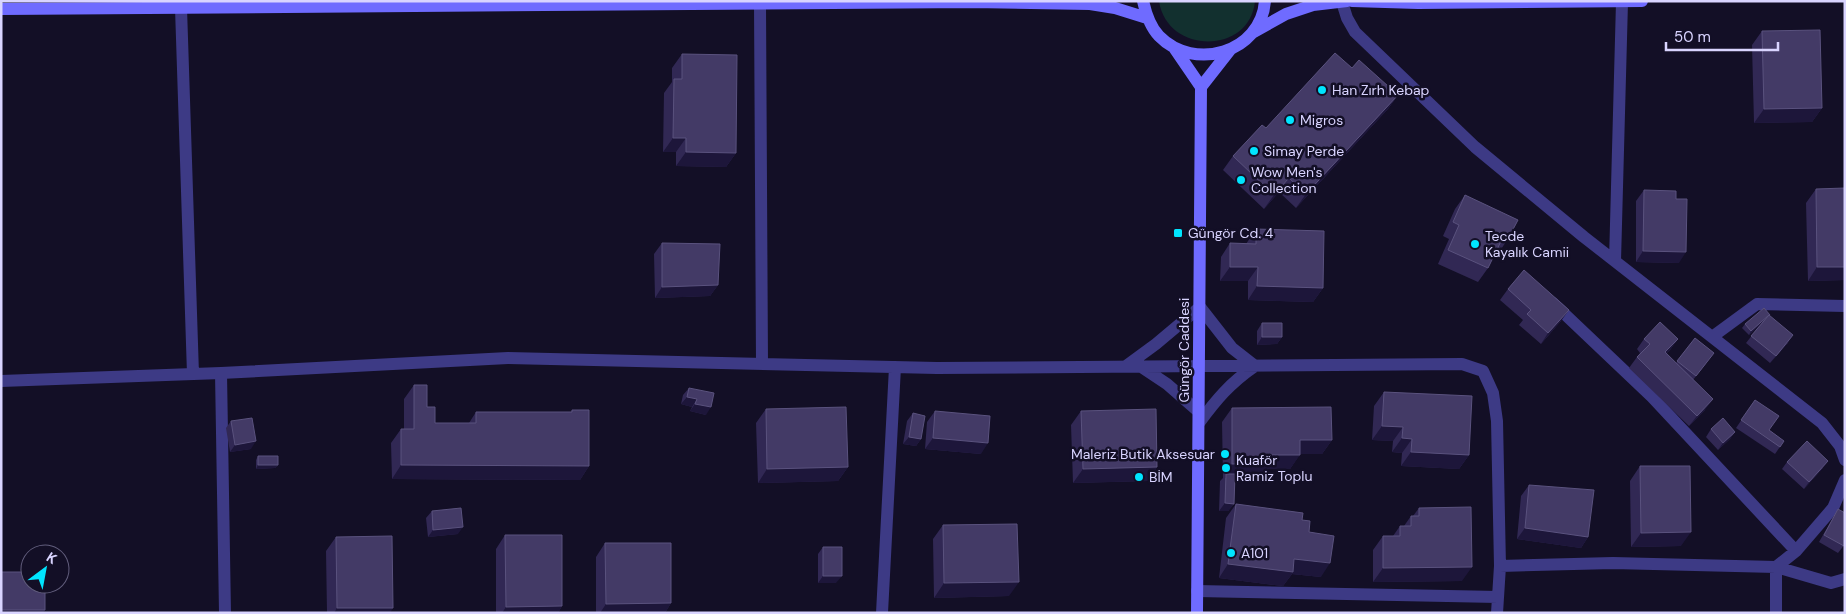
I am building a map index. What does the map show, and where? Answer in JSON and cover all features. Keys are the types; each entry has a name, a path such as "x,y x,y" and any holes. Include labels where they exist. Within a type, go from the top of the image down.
{"main road":[{"path":"1143,1 1147,18 1158,36 1175,49 1200,87 1230,49"},
{"path":"1252,33 1262,15 1265,1"},
{"path":"1175,49 1195,55 1216,55 1236,47 1252,33 1286,14 1313,4 1347,1"},
{"path":"1352,1 1418,3 1642,1"},
{"path":"1,10 973,2 1090,4 1114,8 1147,18"},
{"name":"Güngör Caddesi","path":"1197,613 1200,87"}],"street":[{"path":"1342,2 1347,18 1355,32 1475,147 1615,261 1822,423 1840,446 1845,460"},
{"path":"1615,261 1622,2"},
{"path":"760,4 762,364"},
{"path":"182,8 193,374"},
{"path":"1546,296 1652,397 1796,551"},
{"path":"1712,337 1757,304 1845,306"},
{"path":"1126,366 1156,344 1200,307 1232,348 1254,366"},
{"path":"1,381 220,373 508,358 895,367 1462,364 1484,371 1494,393 1497,421 1500,566 1497,613"},
{"path":"1140,366 1167,384 1199,418 1236,379 1254,366"},
{"path":"882,613 895,367"},
{"path":"220,373 225,613"},
{"path":"1776,567 1796,551 1832,508 1845,480"},
{"path":"1500,566 1613,563 1776,567 1832,583 1845,579"},
{"path":"1776,567 1776,613"},
{"path":"1198,591 1498,597"}],"green space":[{"path":"1159,1 1255,1 1250,19 1239,31 1225,39 1208,42 1192,39 1177,31 1165,19"}],"building":[{"path":"1820,30 1822,108 1764,109 1762,31"},
{"path":"1335,53 1352,68 1359,60 1398,95 1306,194 1289,178 1274,195 1233,156 1262,125 1266,128"},
{"path":"682,54 737,55 736,153 686,152 686,138 673,138 674,79 682,79"},
{"path":"1845,188 1845,267 1817,267 1816,189"},
{"path":"1644,190 1676,191 1676,199 1687,199 1686,252 1643,251"},
{"name":"Tecde Kayalık Camii","path":"1465,195 1518,220 1509,237 1504,235 1488,268 1448,250 1459,225 1453,222"},
{"path":"1256,229 1324,231 1323,288 1257,286 1258,267 1230,267 1230,243 1256,244"},
{"path":"662,243 720,244 718,285 662,287"},
{"path":"1524,270 1569,310 1548,333 1527,314 1531,310 1508,289"},
{"path":"1764,308 1770,315 1751,331 1745,324"},
{"path":"1769,315 1793,335 1776,356 1751,336"},
{"path":"1660,322 1678,339 1665,352 1713,399 1697,416 1637,357 1650,344 1644,339"},
{"path":"1262,323 1282,323 1282,337 1262,337"},
{"path":"1695,338 1714,353 1696,376 1677,361"},
{"path":"414,385 427,385 427,407 435,407 435,423 476,423 476,412 572,412 572,410 589,410 589,466 401,465 401,429 414,429"},
{"path":"689,388 714,393 711,407 695,404 697,399 687,397"},
{"path":"1384,392 1472,396 1469,455 1411,452 1412,439 1402,438 1403,427 1382,426"},
{"path":"1755,400 1779,416 1769,430 1784,441 1780,447 1741,420"},
{"path":"846,407 848,467 767,469 766,409"},
{"path":"1331,407 1332,440 1300,440 1300,455 1272,455 1272,464 1232,464 1232,408"},
{"path":"1156,409 1157,467 1083,469 1081,411"},
{"path":"935,411 990,416 988,443 933,438"},
{"path":"913,413 925,416 921,439 909,437"},
{"path":"252,418 256,441 235,445 231,421"},
{"path":"1723,418 1735,432 1723,443 1711,429"},
{"path":"1807,441 1828,461 1809,482 1787,462"},
{"path":"258,456 278,456 278,465 258,465"},
{"path":"1640,466 1690,466 1691,532 1641,533"},
{"path":"1226,474 1235,474 1234,504 1225,503"},
{"path":"1529,485 1594,490 1588,537 1525,528"},
{"path":"1236,504 1303,513 1302,520 1310,521 1309,532 1334,536 1330,563 1294,559 1293,572 1228,564"},
{"path":"1471,507 1472,567 1383,568 1383,536 1400,536 1400,526 1411,526 1411,516 1419,516 1419,508"},
{"path":"461,508 463,527 433,530 432,511"},
{"path":"1838,509 1845,513 1844,546 1824,535"},
{"path":"1017,524 1019,582 944,583 943,525"},
{"path":"505,535 562,535 562,606 506,607"},
{"path":"392,536 393,608 337,608 336,537"},
{"path":"605,543 671,543 671,603 606,604"},
{"path":"823,547 842,547 842,576 823,576"},
{"path":"1,572 20,572 20,594 45,594 45,610 1,610"}],"place":[{"name":"Han Zırh Kebap","path":"1322,90"},
{"name":"Migros","path":"1290,120"},
{"name":"Simay Perde","path":"1254,151"},
{"name":"Wow Men's Collection","path":"1241,180"},
{"name":"Güngör Cd. 4","path":"1178,233"},
{"name":"Tecde Kayalık Camii","path":"1475,244"},
{"name":"Maleriz Butik Aksesuar","path":"1225,454"},
{"name":"Kuaför Ramiz Toplu","path":"1226,468"},
{"name":"BİM","path":"1139,477"},
{"name":"A101","path":"1231,553"}]}
